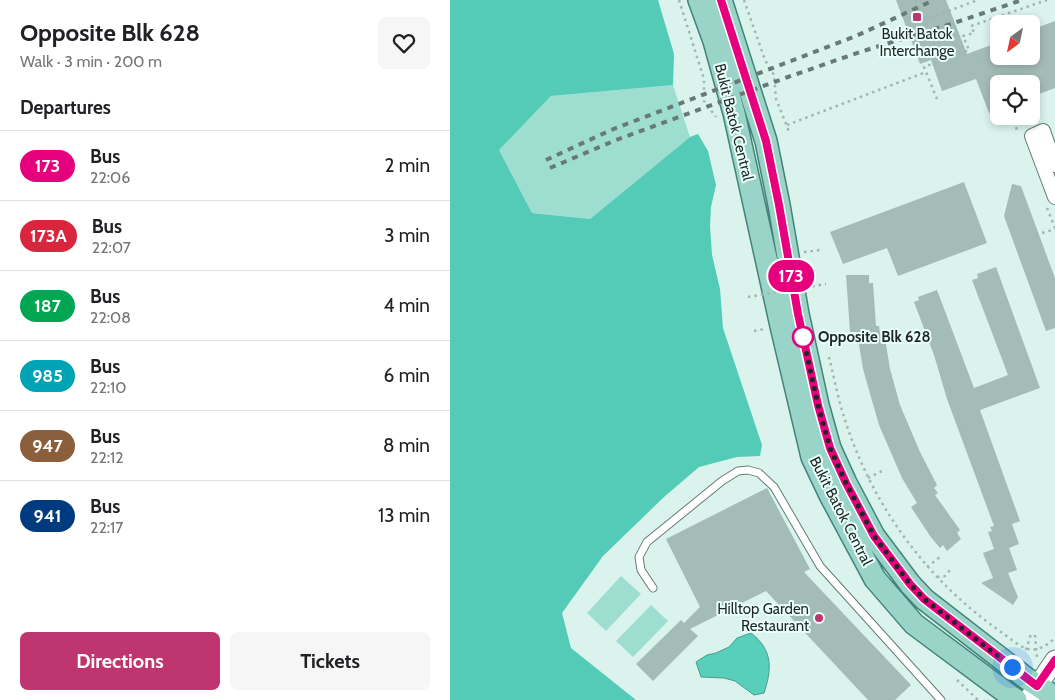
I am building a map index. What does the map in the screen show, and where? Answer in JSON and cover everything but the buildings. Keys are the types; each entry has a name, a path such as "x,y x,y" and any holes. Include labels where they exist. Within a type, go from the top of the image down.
{"main road":[{"name":"Bukit Batok Central","path":"699,0 741,118 779,205 798,314 818,405 830,448 874,536 910,584 924,599 1046,696 1055,660"},
{"name":"Bukit Batok Central","path":"721,0 741,118 781,326 812,458 875,579 914,624 1016,700"}],"street":[{"path":"1055,165 1038,133 1055,197"}],"lane":[{"path":"653,588 641,570 639,557 648,542 722,481 738,471 748,470 759,473 774,487 820,566 941,700"}],"path":[{"path":"678,0 704,79 704,101 716,117 741,118"},
{"path":"744,0 765,60 774,75 776,99 790,134"},
{"path":"916,0 943,65"},
{"path":"924,20 978,0"},
{"path":"937,99 924,67 969,50 964,36 974,33 971,26 1047,0"},
{"path":"787,125 926,72"},
{"path":"1036,235 1055,229"},
{"path":"748,297 826,284"},
{"path":"829,357 844,419 868,478 892,520 928,568 952,593 987,622 1026,650 1036,651 1046,646 1055,638"},
{"path":"959,418 964,430"},
{"path":"868,478 884,470"},
{"path":"928,568 940,557"},
{"path":"936,577 945,576 950,570"},
{"path":"1026,650 1031,634"},
{"path":"1035,635 1036,651"},
{"path":"956,679 978,700"}],"shaded area":[{"path":"450,0 658,0 674,54 673,85 551,96 499,150 532,213 590,219 690,137 698,134 708,151 716,185 711,207 710,226 712,255 720,289 723,328 762,445 760,456 737,457 699,467 664,497 603,556 562,613 571,648 636,700 450,700"},
{"path":"673,85 690,137 590,219 532,213 499,150 551,96"},
{"path":"621,576 641,594 606,631 587,613"},
{"path":"651,605 668,621 633,657 616,641"},
{"path":"751,633 763,646 769,660 764,693 754,695 735,681 724,678 701,677 696,662 707,655 729,647 737,638"}],"railway":[{"path":"546,160 611,130 856,36 934,0"},
{"path":"550,168 616,140 788,77 1022,0"}],"bus line":[{"name":"173","path":"721,0 766,141 798,314 818,405 830,448 846,483 874,536 910,584 924,599 1037,686 1055,660"}],"place":[{"name":"Bukit Batok Interchange","path":"917,17"},
{"name":"Opposite Blk 628","path":"803,337"},
{"name":"Hilltop Garden Restaurant","path":"819,618"}],"route":[{"path":"803,337 802,332 818,405 830,448 874,536 910,584 924,599 1012,667"}]}
